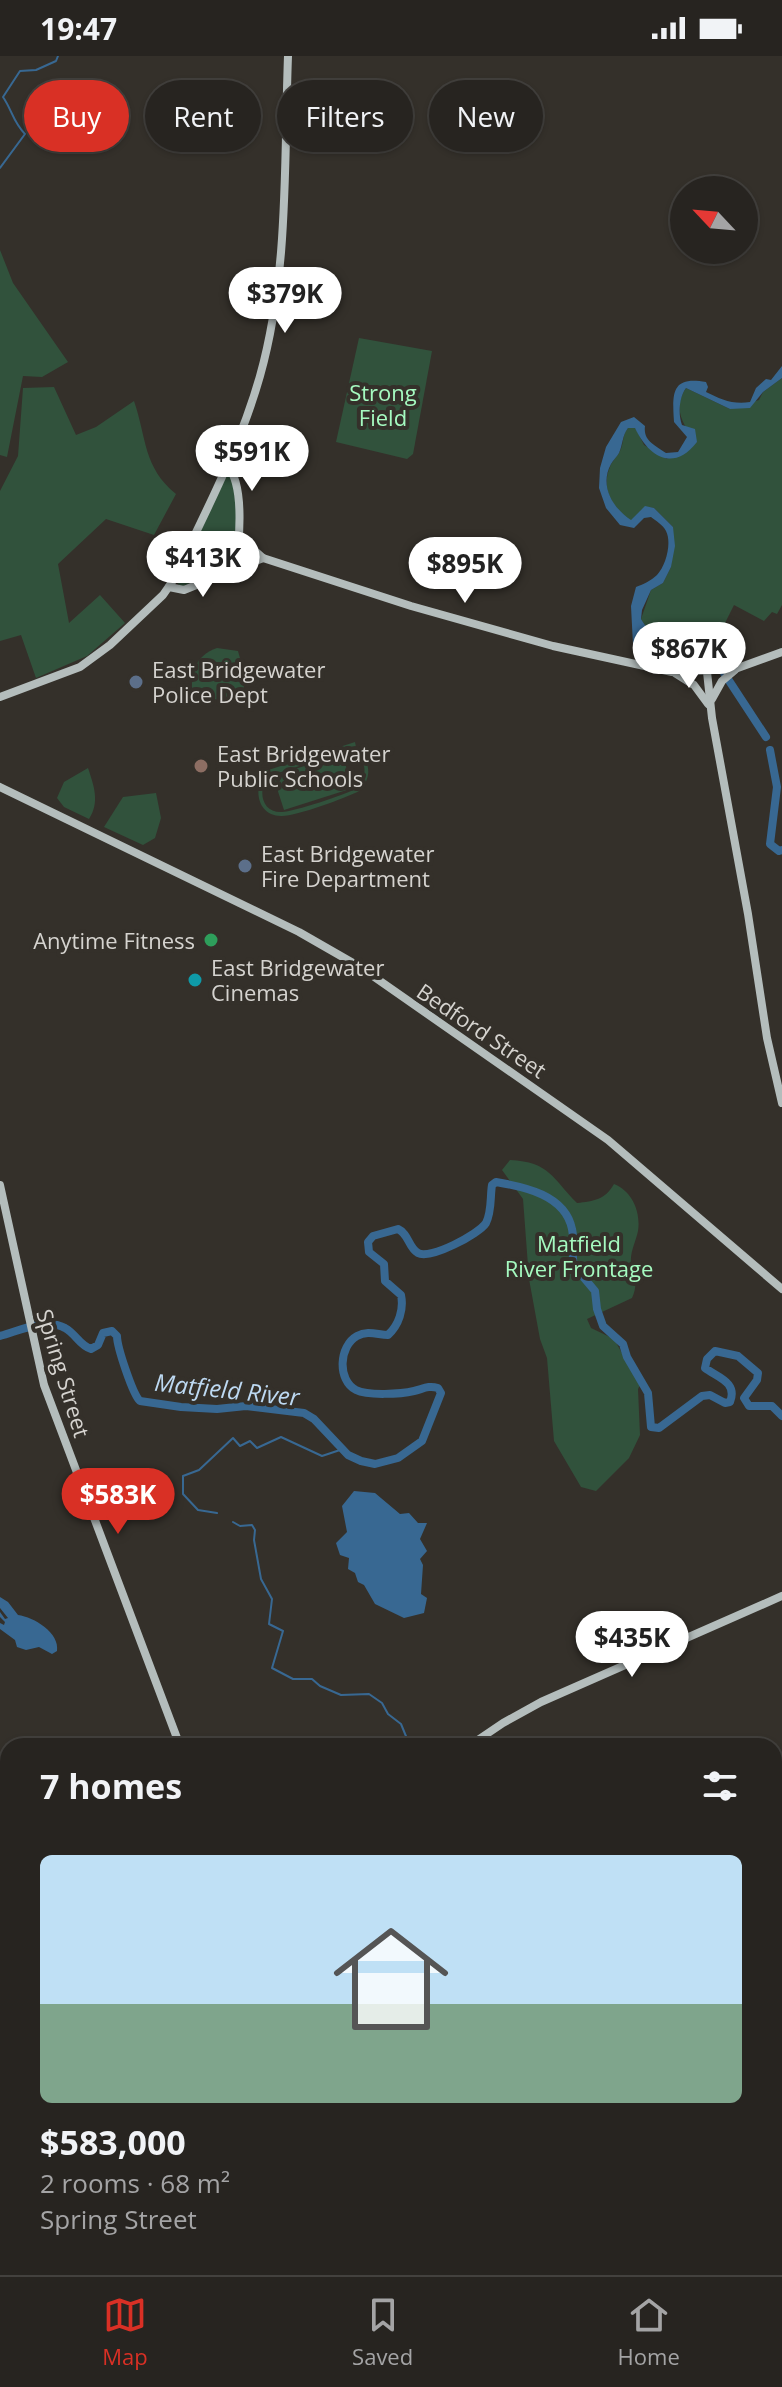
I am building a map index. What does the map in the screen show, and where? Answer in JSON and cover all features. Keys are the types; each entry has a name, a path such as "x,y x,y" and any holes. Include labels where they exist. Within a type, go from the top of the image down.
{"main road":[{"path":"0,697 80,667 100,654 169,587 227,465 257,385 271,322 283,228 288,56"},
{"path":"227,465 235,477 240,538 234,568"},
{"path":"240,538 263,558 491,629 556,647 672,672 726,674"},
{"path":"169,587 184,590 263,558"},
{"path":"710,708 713,695 726,674 782,652"},
{"path":"672,672 694,685 710,708"},
{"path":"709,672 710,708 752,935 765,1027 782,1103"},
{"name":"Bedford Street","path":"0,787 299,932 360,967 608,1140 782,1289"},
{"name":"Spring Street","path":"0,1185 46,1393 177,1738"},
{"path":"482,1738 531,1707 782,1596"}],"green space":[{"path":"0,250 13,283 68,362 42,377 23,376 7,457 0,455"},
{"name":"Strong Field","path":"359,338 432,351 413,454 407,459 336,442"},
{"path":"782,378 782,605 777,614 772,612 764,621 734,605 708,657 655,648 652,636 641,619 651,590 663,583 671,567 673,527 654,508 645,507 631,521 610,498 607,475 620,451 625,433 628,428 635,427 644,445 667,459 697,442 681,416 680,403 686,388 730,409 759,400 763,392"},
{"path":"54,387 76,435 96,427 134,401 152,463 165,484 176,494 154,535 106,519 58,564 69,623 100,595 125,623 87,656 36,678 21,635 0,641 0,491 18,456 23,388"},
{"path":"227,474 233,477 238,524 237,548 233,558 227,567 181,587 176,581"},
{"path":"217,648 238,651 244,691 238,698 219,700 192,694 192,679 199,660"},
{"path":"355,742 354,749 364,758 368,769 367,780 359,791 288,816 274,815 264,809 258,792 261,779 257,780 256,774","holes":["345,751 354,754 364,766 363,779 355,789 288,811 275,811 265,804 262,793 269,776"]},
{"path":"342,754 353,788 284,810 273,776"},
{"path":"88,768 95,800 89,819 64,807 57,798 64,782"},
{"path":"156,793 161,818 155,838 143,845 104,827 123,797"},
{"name":"Matfield River Frontage","path":"510,1160 542,1168 577,1203 598,1199 614,1184 626,1192 636,1210 639,1224 631,1258 635,1284 632,1298 587,1319 591,1328 614,1339 640,1385 640,1435 629,1458 596,1491 581,1487 554,1441 547,1358 540,1339 529,1279 523,1199 502,1170"}],"water":[{"path":"782,366 782,378 763,392 750,408 730,409 686,388 681,401 681,421 682,425 695,429 697,442 679,457 662,457 647,446 635,428 626,431 619,453 608,472 610,496 631,520 645,506 654,508 673,527 675,546 671,567 663,583 651,590 641,619 652,636 655,648 698,655 721,665 696,658 662,657 648,647 647,640 640,633 637,644 633,645 631,606 636,587 660,571 667,554 668,536 651,517 644,518 634,528 620,525 606,508 599,488 606,447 621,422 634,417 645,426 646,435 654,445 666,453 678,452 687,437 674,422 674,395 680,384 706,382 706,392 716,397 732,402 750,402 756,388 766,379 771,380"},
{"path":"354,1491 375,1493 400,1514 409,1513 418,1523 427,1523 420,1539 427,1551 420,1559 423,1565 421,1594 427,1598 424,1613 404,1618 375,1604 355,1573 348,1569 349,1558 340,1555 336,1543 347,1532 342,1506"},
{"path":"0,1597 18,1615 31,1619 50,1632 57,1644 57,1651 52,1654 39,1647 26,1650 17,1647 15,1640 0,1629 0,1623 4,1625 5,1622 0,1612 5,1619 8,1618 0,1608"}],"waterway":[{"path":"0,168 25,134 3,97 20,71 36,70 56,61 58,56"},
{"path":"724,673 766,737"},
{"path":"770,750 777,787 770,844 782,850"},
{"name":"Matfield River","path":"0,1336 33,1326 58,1325 69,1330 91,1349 98,1345 103,1333 112,1331 117,1336 133,1390 140,1401 181,1407 217,1409 246,1406 304,1413 314,1419 348,1455 375,1464 398,1458 422,1441 441,1393 438,1388 431,1387 401,1393 368,1393 356,1390 346,1379 344,1355 351,1341 365,1333 388,1335 398,1322 401,1311 401,1295 385,1281 384,1264 369,1252 368,1242 373,1236 398,1229 418,1253 433,1253 454,1245 486,1223 492,1185 496,1182 542,1195 553,1201 568,1217 573,1234 574,1266 595,1291 603,1326 623,1344 648,1393 651,1427 659,1428 702,1396 710,1395 725,1403 730,1402 732,1395 729,1385 705,1368 707,1359 715,1351 738,1356 758,1373 757,1380 744,1398 749,1406 772,1406 782,1416"},
{"path":"217,1513 198,1510 183,1494 183,1476 199,1470 233,1438 240,1446 250,1441 257,1448 281,1437 322,1456 343,1449"},
{"path":"233,1522 240,1526 252,1525 255,1530 261,1579 272,1599 269,1624 283,1631 272,1668 293,1679 312,1679 341,1695 369,1694 401,1724 407,1738"}],"place":[{"name":"East Bridgewater Police Dept","path":"136,682"},
{"name":"East Bridgewater Public Schools","path":"201,766"},
{"name":"East Bridgewater Fire Department","path":"245,866"},
{"name":"Anytime Fitness","path":"211,940"},
{"name":"East Bridgewater Cinemas","path":"195,980"}]}
